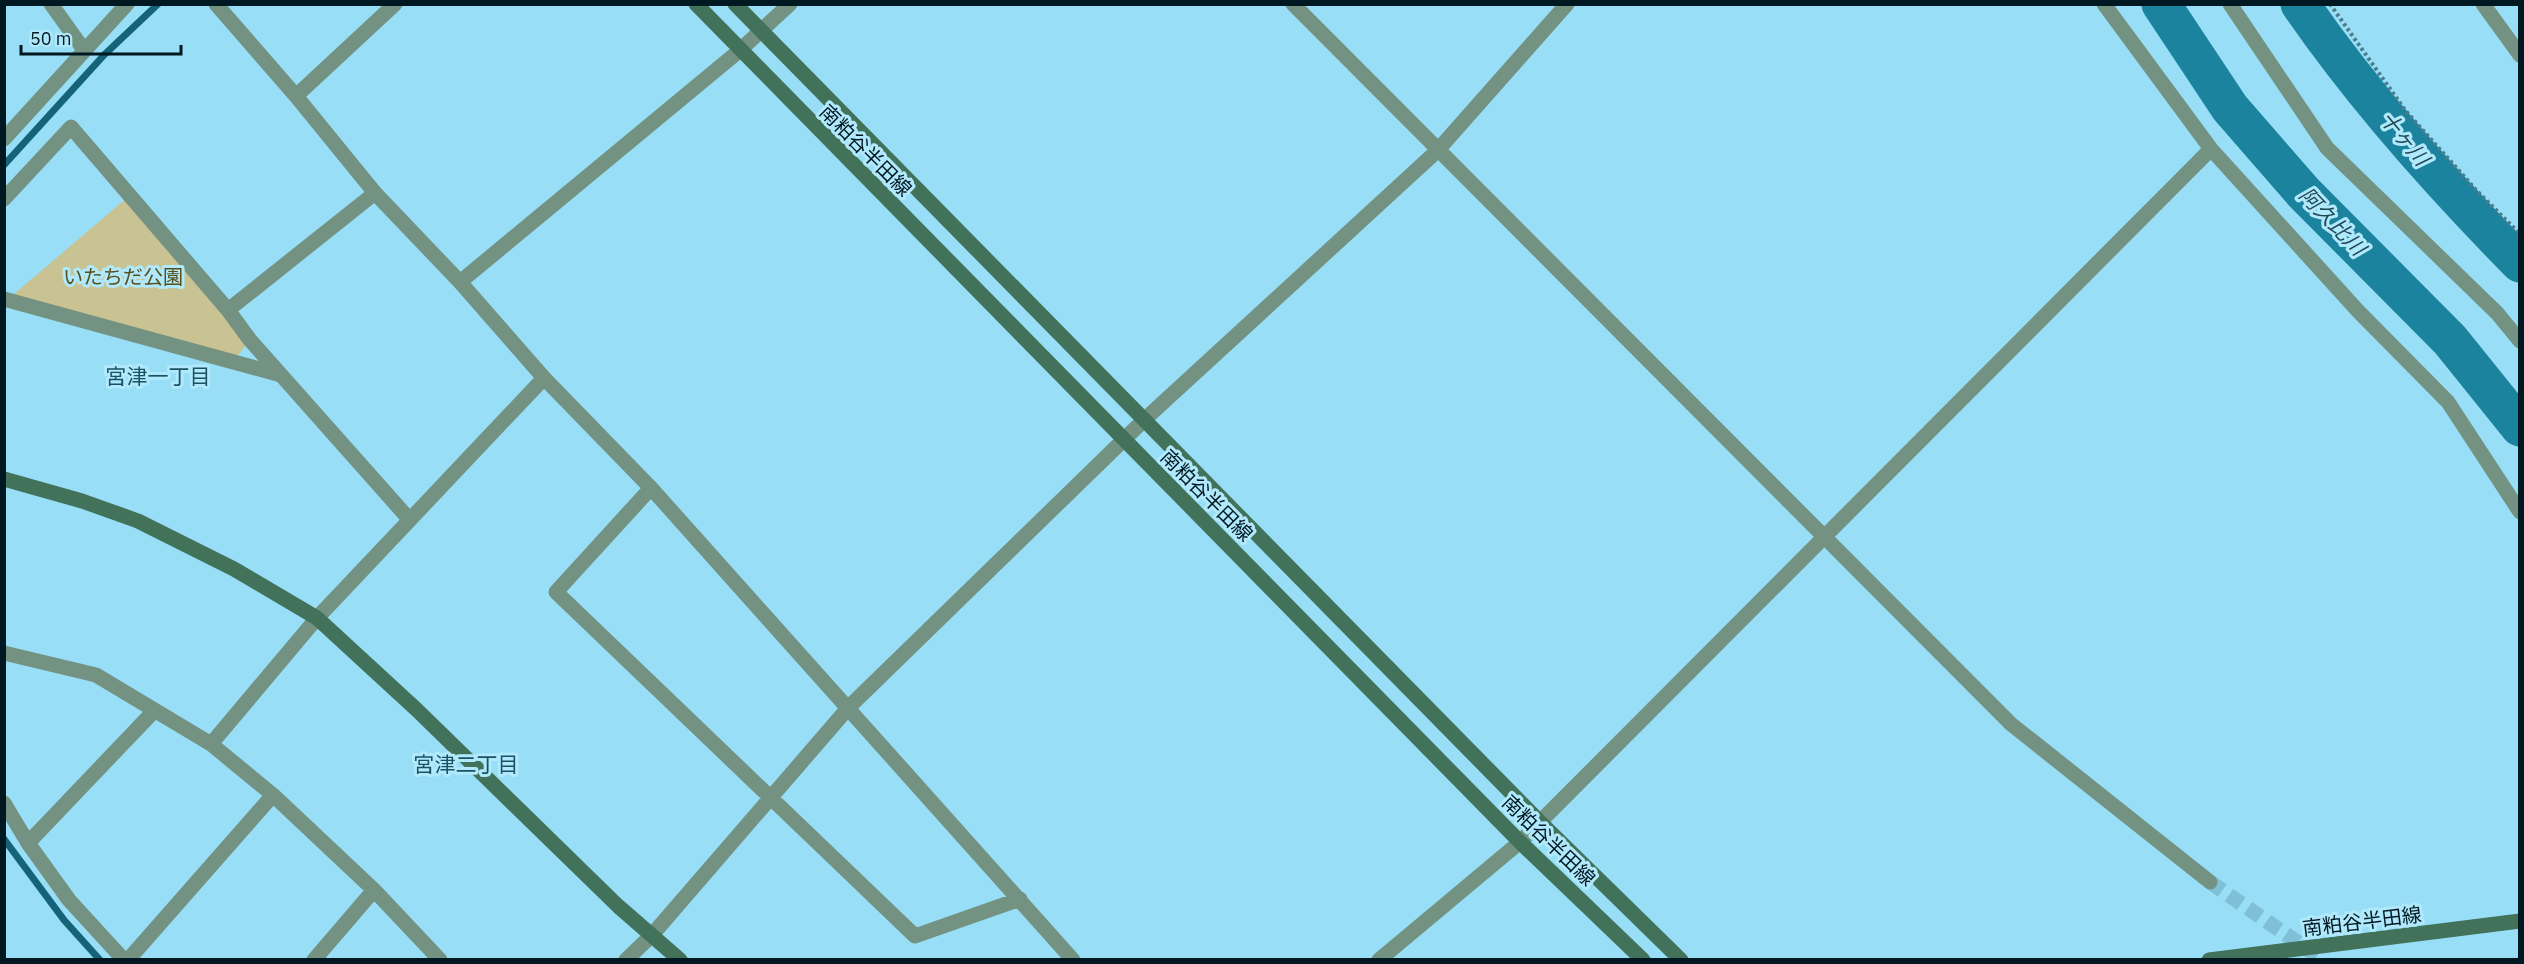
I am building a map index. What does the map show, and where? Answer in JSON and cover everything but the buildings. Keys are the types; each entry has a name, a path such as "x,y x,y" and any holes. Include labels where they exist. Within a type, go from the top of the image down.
{"main road":[{"name":"南粕谷半田線","path":"696,4 739,51 1520,842 1643,960"},
{"name":"南粕谷半田線","path":"735,4 760,32 1540,822 1681,960"},
{"path":"4,479 82,501 138,521 194,548 317,618 417,710 618,906 680,960"},
{"name":"南粕谷半田線","path":"2210,960 2520,921"}],"street":[{"path":"51,4 84,50"},
{"path":"4,139 53,88 84,50 127,4"},
{"path":"216,4 296,96 375,193 460,282 544,378 651,488 1020,898 1073,960"},
{"path":"296,96 395,4"},
{"path":"460,282 739,51 790,4"},
{"path":"1293,4 1437,151 2011,724 2210,882"},
{"path":"626,960 652,935 849,707 1144,420 1437,151 1567,4"},
{"path":"2104,4 2211,149 2358,311 2448,402 2520,512"},
{"path":"2230,4 2327,148 2497,313 2520,341"},
{"path":"2483,4 2520,55"},
{"path":"4,199 71,127 281,375 409,519"},
{"path":"1379,960 1520,842 2211,149"},
{"path":"228,310 375,193"},
{"path":"4,299 281,375"},
{"path":"211,744 317,618 544,378"},
{"path":"651,488 556,592 915,936 1020,898"},
{"path":"4,653 96,675 211,744 273,795 374,890 440,960"},
{"path":"28,843 154,711"},
{"path":"4,803 28,843 69,900 126,960 273,795"},
{"path":"314,960 374,890"}],"path":[{"path":"2330,4 2405,110 2477,191 2520,234"}],"green space":[{"name":"いたちだ公園","path":"129,196 250,340 232,363 6,301"}],"waterway":[{"path":"4,165 104,55 158,4"},
{"name":"阿久比川","path":"2161,4 2230,108 2304,193 2450,340 2520,427"},
{"name":"十ヶ川","path":"2300,4 2350,72 2404,138 2520,263"},
{"path":"4,839 64,920 100,960"}],"tunnel":[{"path":"2210,882 2323,960"}],"district":[{"name":"宮津一丁目","path":"158,376"},
{"name":"宮津二丁目","path":"466,764"}]}
